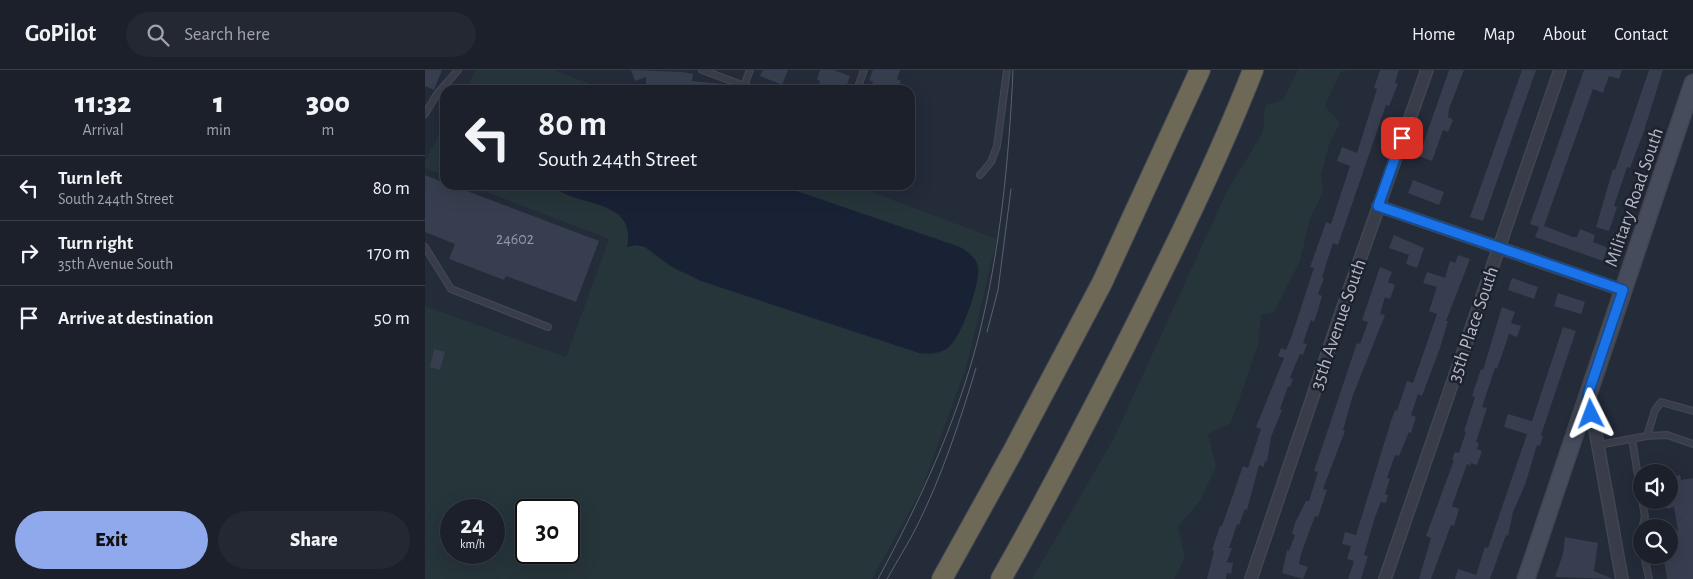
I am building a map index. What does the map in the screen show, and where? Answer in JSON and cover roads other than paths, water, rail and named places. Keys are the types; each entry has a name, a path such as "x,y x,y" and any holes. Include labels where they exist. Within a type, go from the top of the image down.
{"highway":[{"path":"943,579 1102,283 1200,70"},
{"path":"1001,579 1045,503 1139,318 1223,145 1253,70"}],"main road":[{"name":"Military Road South","path":"1526,579 1693,83"}],"street":[{"name":"35th Avenue South","path":"1251,579 1378,206 1427,70"},
{"name":"35th Place South","path":"1385,579 1560,70"},
{"path":"1378,206 1623,290"},
{"path":"1588,394 1623,579"}],"lane":[{"path":"445,85 458,70"},
{"path":"702,70 741,85"},
{"path":"744,85 750,70"},
{"path":"859,85 864,70"},
{"path":"980,175 991,162 997,146 1007,70"},
{"path":"425,114 440,91"},
{"path":"425,247 451,289 547,327"},
{"path":"1647,436 1655,410 1661,402 1693,411"},
{"path":"1598,445 1667,434 1693,444"},
{"path":"1632,439 1636,464"},
{"path":"1646,564 1649,579"}],"water":[{"path":"558,190 794,190 960,247 971,255 977,263 976,285 964,322 954,342 942,351 919,353 701,281 672,267 645,247 637,245 627,247 628,231 623,219 614,211"}],"tram line":[{"path":"878,579 922,492 948,432 978,339 998,239 1006,172 1013,70"},
{"path":"987,332 998,290 1011,189"},
{"path":"887,579 914,533 935,488 976,368"}]}
